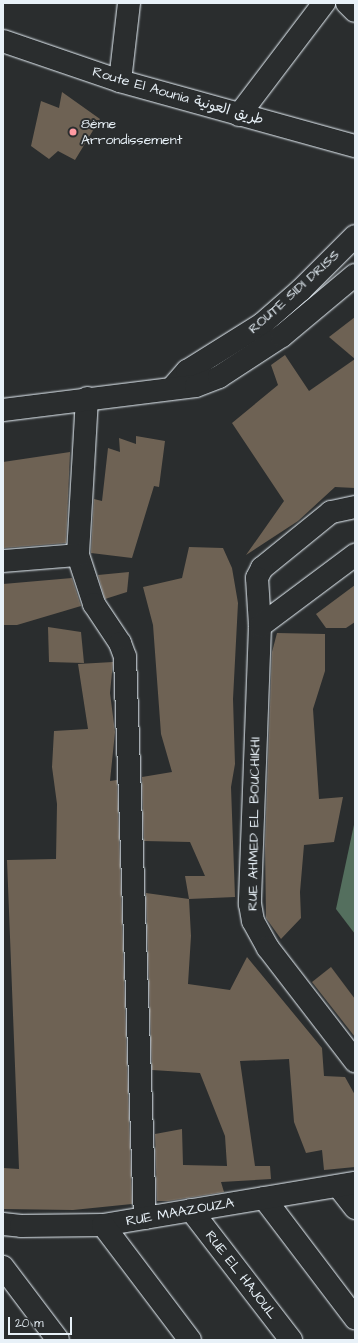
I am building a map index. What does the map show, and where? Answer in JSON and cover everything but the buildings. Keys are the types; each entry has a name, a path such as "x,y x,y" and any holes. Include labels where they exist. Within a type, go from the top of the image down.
{"street":[{"path":"120,81 129,3"},
{"path":"239,116 324,3"},
{"path":"346,3 355,11"},
{"name":"Route El Aounia طريق العونية","path":"3,41 120,81 239,116 355,146"},
{"name":"ROUTE SIDI DRISS","path":"172,388 187,372 262,324 301,290 355,236"},
{"name":"ROUTE SIDI DRISS","path":"3,410 87,398 196,386 240,364 282,336 355,275"},
{"path":"87,398 78,555 94,604 120,643 125,657 145,1218"},
{"name":"RUE AHMED EL BOUCHIKHI","path":"355,507 331,512 262,568 257,578 260,626 250,904 253,921 268,948 355,1061"},
{"path":"3,561 78,555"},
{"path":"260,626 355,555"},
{"path":"347,1184 355,1208"},
{"name":"RUE MAAZOUZA","path":"3,1224 43,1227 103,1225 347,1184"},
{"path":"264,1198 355,1318"},
{"name":"RUE EL HAJOUL","path":"191,1210 291,1340"},
{"path":"103,1225 190,1340"},
{"path":"6,1277 58,1340"}],"green space":[{"path":"355,820 355,934 336,909"}],"place":[{"name":"8ème Arrondissement","path":"73,132"}]}
